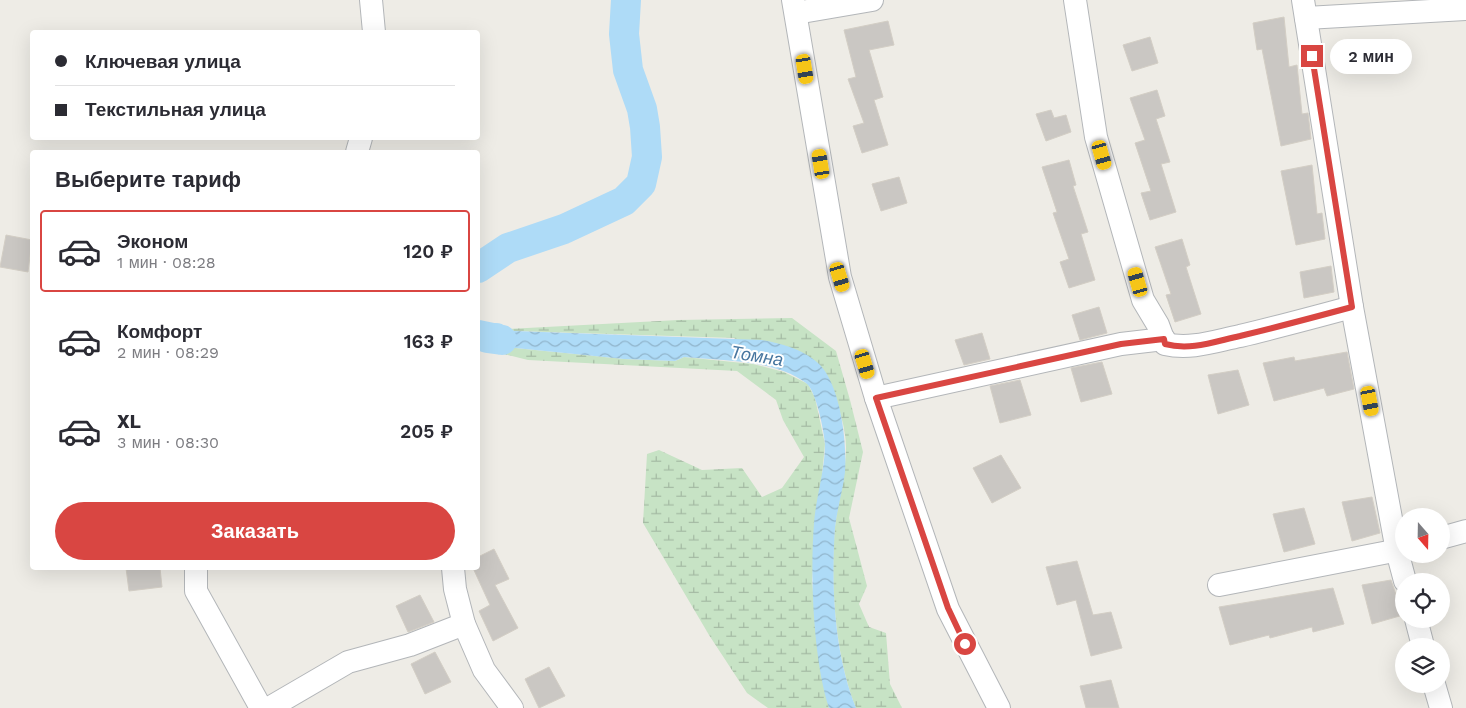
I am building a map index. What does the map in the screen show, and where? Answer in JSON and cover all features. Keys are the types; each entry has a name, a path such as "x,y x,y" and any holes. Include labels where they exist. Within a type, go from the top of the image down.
{"street":[{"path":"371,0 374,30"},
{"path":"872,0 795,6 840,277 876,398 948,608 999,708"},
{"path":"1075,0 1096,137 1143,300 1165,344 1177,347 1204,345 1352,307"},
{"path":"1395,525 1352,307 1305,9 1466,9"},
{"path":"876,398 1121,344 1164,339"},
{"path":"1450,535 1466,531"},
{"path":"1218,585 1395,551"},
{"path":"196,570 196,591 261,708"},
{"path":"453,570 455,590 464,624 484,670 512,708"},
{"path":"269,708 348,662 410,645 464,624"},
{"path":"1436,693 1440,708"}],"green space":[{"path":"792,318 836,351 850,400 863,452 849,518 867,586 859,604 869,627 886,633 890,684 902,708 856,708 843,666 836,619 833,571 835,527 845,467 846,439 832,387 734,338 487,330 678,320"},
{"path":"487,345 624,359 675,361 684,357 753,364 784,372 808,384 815,398 825,444 812,580 817,639 829,708 768,708 747,693 709,635 643,523 647,454 659,450 702,470 742,468 762,497 782,488 804,457 783,420 776,400 737,371 528,360 487,350"}],"water":[{"path":"487,330 762,340 801,352 821,366 828,376 838,402 844,431 845,472 835,528 834,596 843,665 856,708 829,708 819,666 812,567 815,513 824,464 825,444 816,402 810,387 793,375 778,369 747,362 684,357 675,361 624,359 487,345"}],"building":[{"path":"1284,17 1289,67 1297,65 1302,114 1308,113 1311,139 1281,146 1262,49 1257,50 1253,23"},
{"path":"888,21 894,45 869,50 883,97 874,100 888,145 862,153 853,126 864,123 848,79 856,77 844,30"},
{"path":"1150,37 1158,63 1132,71 1123,45"},
{"path":"1157,90 1165,116 1156,119 1170,162 1161,164 1176,212 1150,220 1141,193 1151,191 1135,143 1145,140 1130,98"},
{"path":"1051,110 1054,118 1066,115 1071,132 1046,141 1036,114"},
{"path":"1069,160 1076,185 1073,186 1088,232 1081,234 1095,280 1069,288 1060,262 1069,259 1053,213 1057,212 1042,167"},
{"path":"1312,165 1317,214 1322,213 1325,239 1296,245 1281,171"},
{"path":"899,177 907,203 881,211 872,184"},
{"path":"6,235 30,240 28,272 0,267"},
{"path":"1182,239 1190,265 1186,267 1201,314 1175,322 1166,295 1171,294 1155,247"},
{"path":"1331,266 1334,292 1304,298 1300,272"},
{"path":"1099,307 1107,333 1080,340 1072,315"},
{"path":"982,333 990,359 964,365 955,340"},
{"path":"1347,352 1354,389 1327,396 1324,388 1274,401 1263,363 1294,357 1295,361"},
{"path":"1102,362 1112,394 1081,402 1071,368"},
{"path":"1238,370 1249,405 1218,414 1208,375"},
{"path":"1020,380 1031,415 1000,423 990,386"},
{"path":"1001,455 1021,488 992,503 973,468"},
{"path":"1372,497 1380,533 1352,541 1342,502"},
{"path":"1304,508 1315,544 1284,552 1273,514"},
{"path":"494,549 509,579 495,585 518,628 493,641 479,611 490,605 474,570 480,570 480,556"},
{"path":"1077,561 1093,615 1111,612 1122,648 1091,656 1076,600 1057,605 1046,567"},
{"path":"126,570 160,570 162,587 129,591"},
{"path":"1391,580 1395,592 1395,617 1372,624 1362,585"},
{"path":"1333,588 1344,624 1313,632 1312,627 1270,638 1269,635 1230,645 1219,607"},
{"path":"420,595 434,622 408,632 396,606"},
{"path":"435,652 451,682 425,694 411,664"},
{"path":"549,667 565,696 539,708 525,679"},
{"path":"1111,680 1119,708 1086,708 1080,686"}],"waterway":[{"name":"Томна","path":"480,267 508,248 564,229 624,201 641,184 647,157 645,127 642,109 628,70 624,34 626,0"},
{"name":"Томна","path":"480,335 492,338"},
{"name":"Томна","path":"487,338 492,338 502,340 487,338"}],"route":[{"path":"965,644 948,608 876,398 1121,344 1164,339 1165,344 1177,347 1204,345 1352,307 1312,56"}]}
